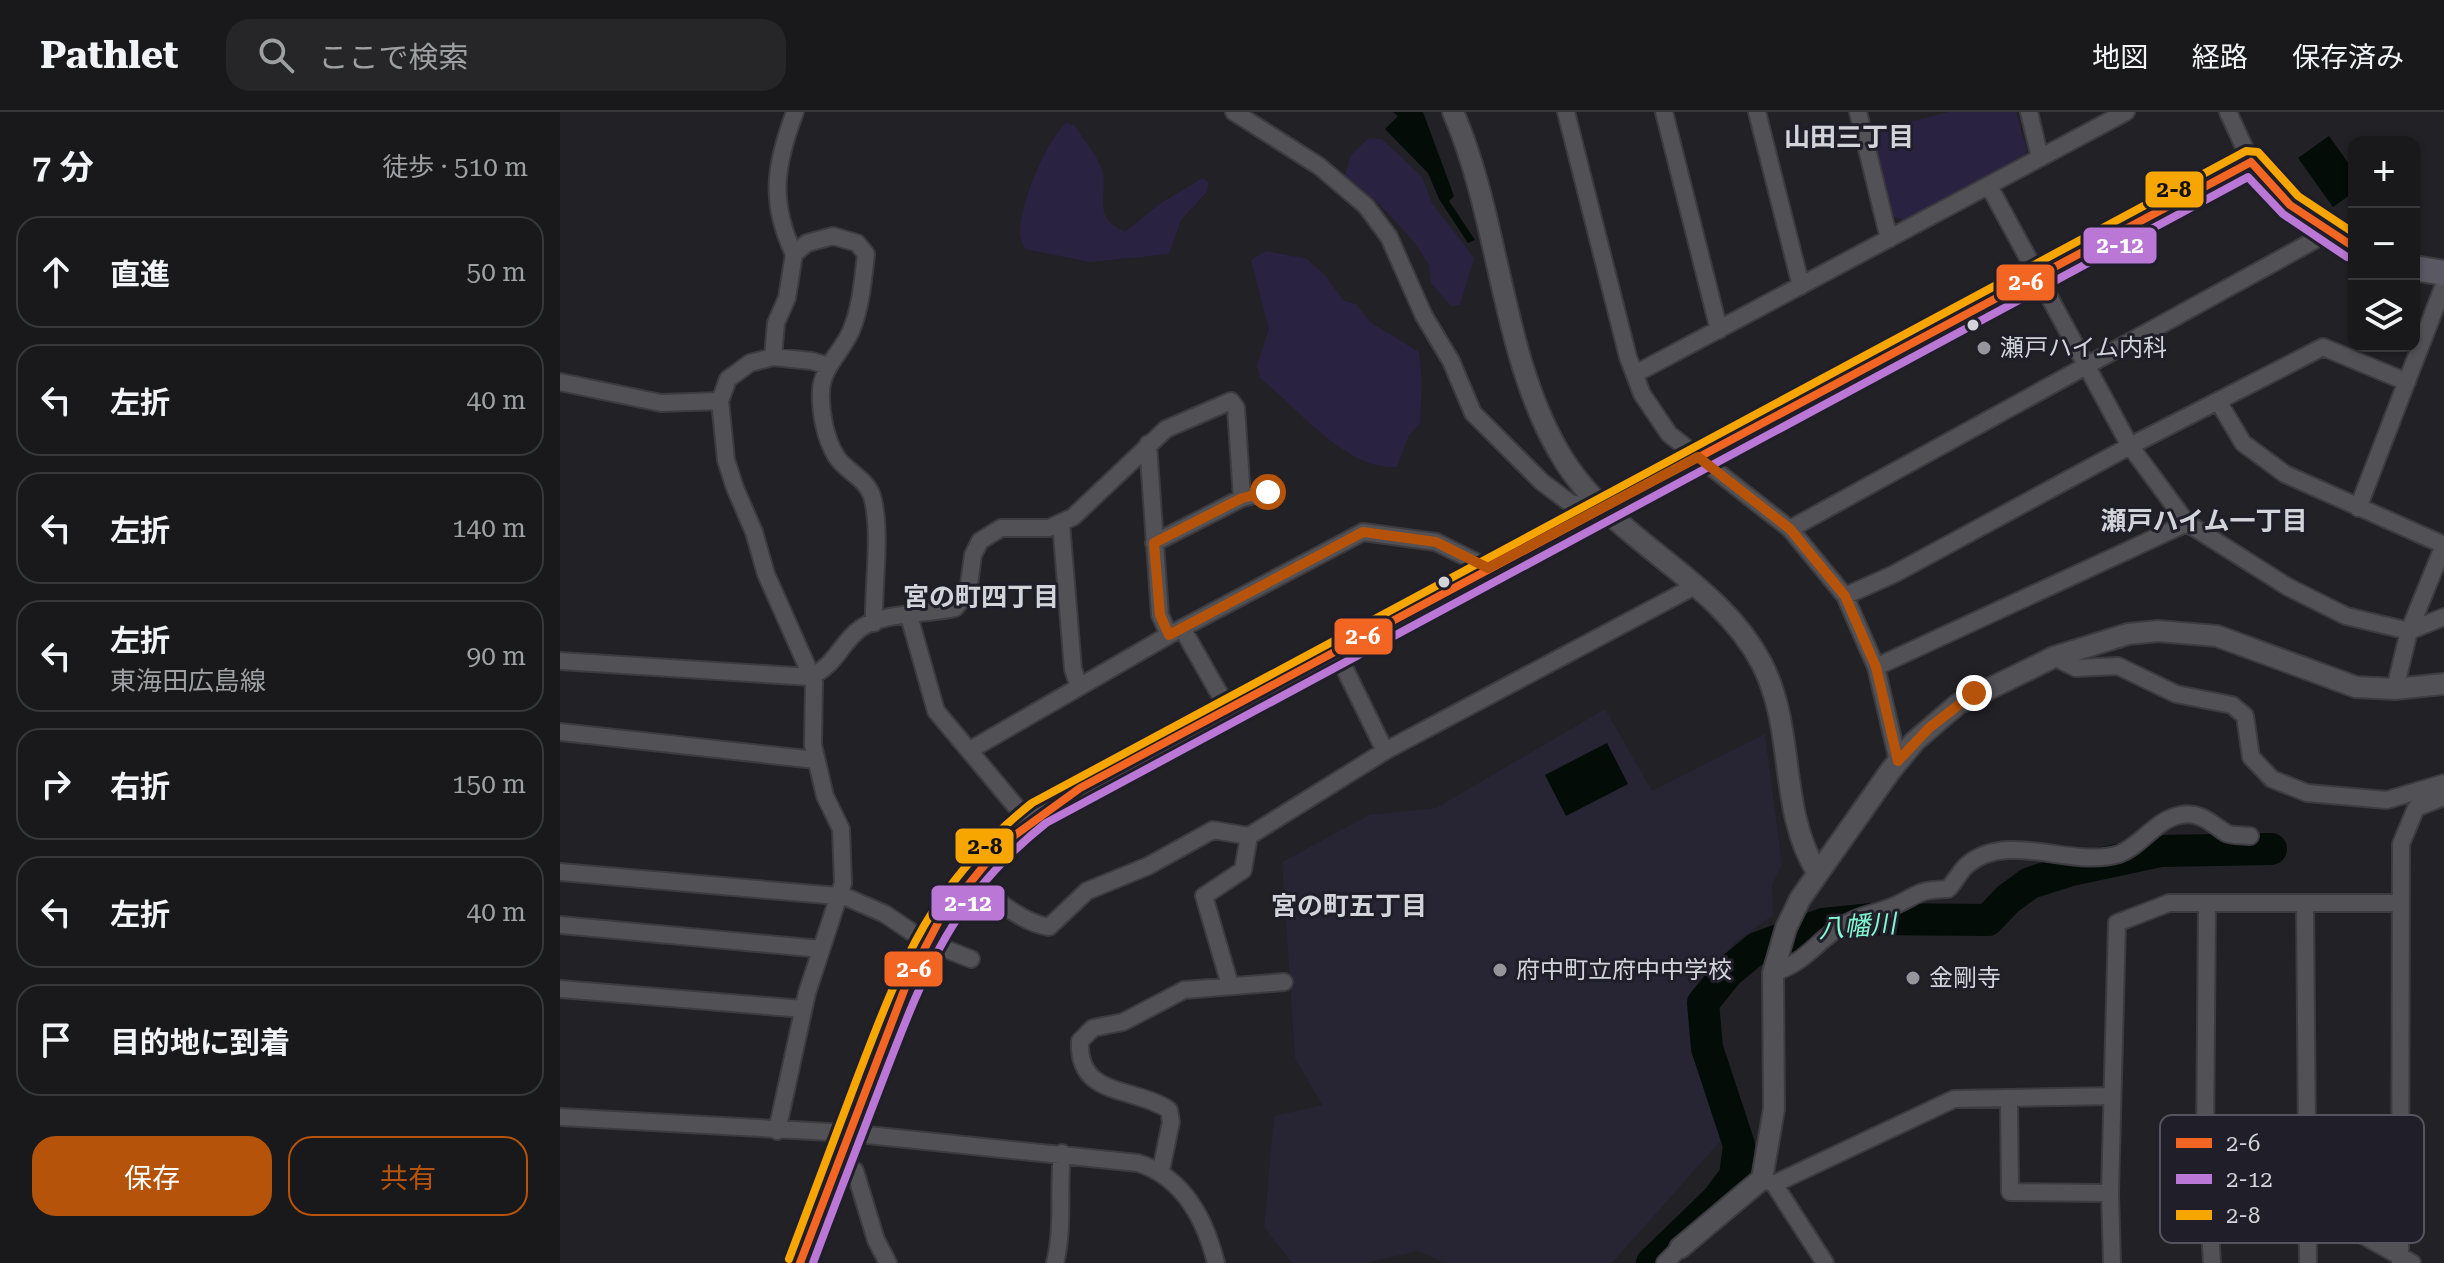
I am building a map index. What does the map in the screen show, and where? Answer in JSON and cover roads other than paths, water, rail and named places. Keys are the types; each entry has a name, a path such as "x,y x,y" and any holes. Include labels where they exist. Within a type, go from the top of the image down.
{"main road":[{"path":"800,1263 925,941 969,877 1028,821 1080,788 1488,568 2251,162 2290,205 2348,244"},
{"path":"2420,269 2444,273"}],"street":[{"path":"773,357 776,323 787,298 794,254 785,235 775,184 780,151 795,112"},
{"path":"1234,112 1319,166 1366,206 1389,237 1424,316 1451,361 1473,413 1542,482 1568,502 1602,509"},
{"path":"1453,112 1469,148 1525,373 1541,418 1565,462 1602,509 1695,586 1742,631 1778,701 1794,818 1804,850 1817,872"},
{"path":"1566,112 1642,394 1669,434 1790,529 1845,596 1876,667 1898,761"},
{"path":"1664,112 1719,330"},
{"path":"1757,112 1801,286"},
{"path":"1858,112 1889,239"},
{"path":"2029,112 2040,158"},
{"path":"1635,374 2126,112"},
{"path":"2228,112 2251,162"},
{"path":"1989,186 2130,446 2187,523 2288,587 2346,616 2409,631 2444,617"},
{"path":"1790,529 2313,241 2322,229"},
{"path":"794,254 807,243 833,236 857,243 866,254 862,296 850,334 829,366 821,388 822,416 836,457 870,491 878,522 873,572 874,623"},
{"path":"2358,508 2444,285"},
{"path":"1845,596 1894,574 2130,446 2323,347 2407,382"},
{"path":"777,1131 803,1009 843,883 841,829 825,796 816,760 811,677 766,574 754,532 735,488 726,460 720,401 728,379 750,363 773,357 829,366"},
{"path":"560,382 661,403 720,401"},
{"path":"560,661 811,677 832,665 857,631 874,623 955,608 968,592 973,555 980,541 1001,528 1049,528 1073,517 1166,429 1231,401 1236,408 1242,498"},
{"path":"2218,401 2243,443 2285,474 2444,545 2409,631 2395,689"},
{"path":"1148,444 1160,615 1176,632 1228,709"},
{"path":"1154,543 1242,498 1268,492"},
{"path":"1061,523 1073,669 1079,687"},
{"path":"1876,667 2187,523"},
{"path":"970,750 1176,632 1363,532 1436,542 1488,568"},
{"path":"969,877 1000,903 1036,925 1049,927 1087,891 1148,866 1213,830 1249,836 1385,751 1695,586"},
{"path":"909,616 936,711 1028,821"},
{"path":"1825,1263 1768,1181 1774,1109 1773,973 1786,928 1817,872 1898,761 1929,728 1974,693 2054,657 2128,634 2187,631 2246,644 2356,687 2395,689 2444,684"},
{"path":"1336,651 1385,751"},
{"path":"2054,657 2076,668 2118,666 2176,694 2232,705 2245,716 2251,757 2272,779 2307,793 2387,800 2444,783"},
{"path":"560,732 816,760"},
{"path":"2402,1115 2401,844 2416,808 2444,797"},
{"path":"1773,973 1797,965 1834,931 1867,912 1895,906 1919,890 1948,889 1967,866 1986,855 2009,850 2099,858 2122,853 2153,828 2182,815 2203,817 2228,834 2250,836"},
{"path":"1230,985 1204,896 1243,870 1249,836"},
{"path":"560,872 839,895 885,914 925,941 971,959"},
{"path":"2112,1263 2110,1193 2117,923 2169,903 2399,903"},
{"path":"2305,903 2307,1115"},
{"path":"2205,1115 2207,904"},
{"path":"560,925 821,949"},
{"path":"1161,1170 1171,1122 1169,1110 1155,1100 1116,1091 1090,1078 1079,1060 1080,1041 1093,1028 1123,1022 1184,990 1284,982"},
{"path":"560,989 803,1009"},
{"path":"1673,1256 1768,1181 1954,1099 2112,1096"},
{"path":"2009,1099 2010,1192 2110,1193"},
{"path":"560,1117 848,1133 1062,1153 1161,1170 1192,1202 1210,1239 1216,1263"},
{"path":"1055,1263 1061,1240 1058,1193 1062,1153"},
{"path":"838,1160 855,1171 876,1240 888,1263"},
{"path":"2211,1243 2212,1263"},
{"path":"2375,1243 2404,1261"}],"waterway":[{"name":"八幡川","path":"1652,1263 1717,1200 1735,1176 1739,1145 1707,1048 1703,1003 1728,972 1757,948 1823,924 1873,919 1988,920 2008,899 2030,883 2071,870 2160,851 2271,849"}],"place":[{"name":"瀬戸ハイム内科","path":"1984,348"},
{"name":"府中町立府中中学校","path":"1500,970"},
{"name":"金剛寺","path":"1913,978"}],"district":[{"name":"山田三丁目","path":"1849,137"},
{"name":"瀬戸ハイム一丁目","path":"2204,521"},
{"name":"宮の町四丁目","path":"981,597"},
{"name":"宮の町五丁目","path":"1349,906"}]}
